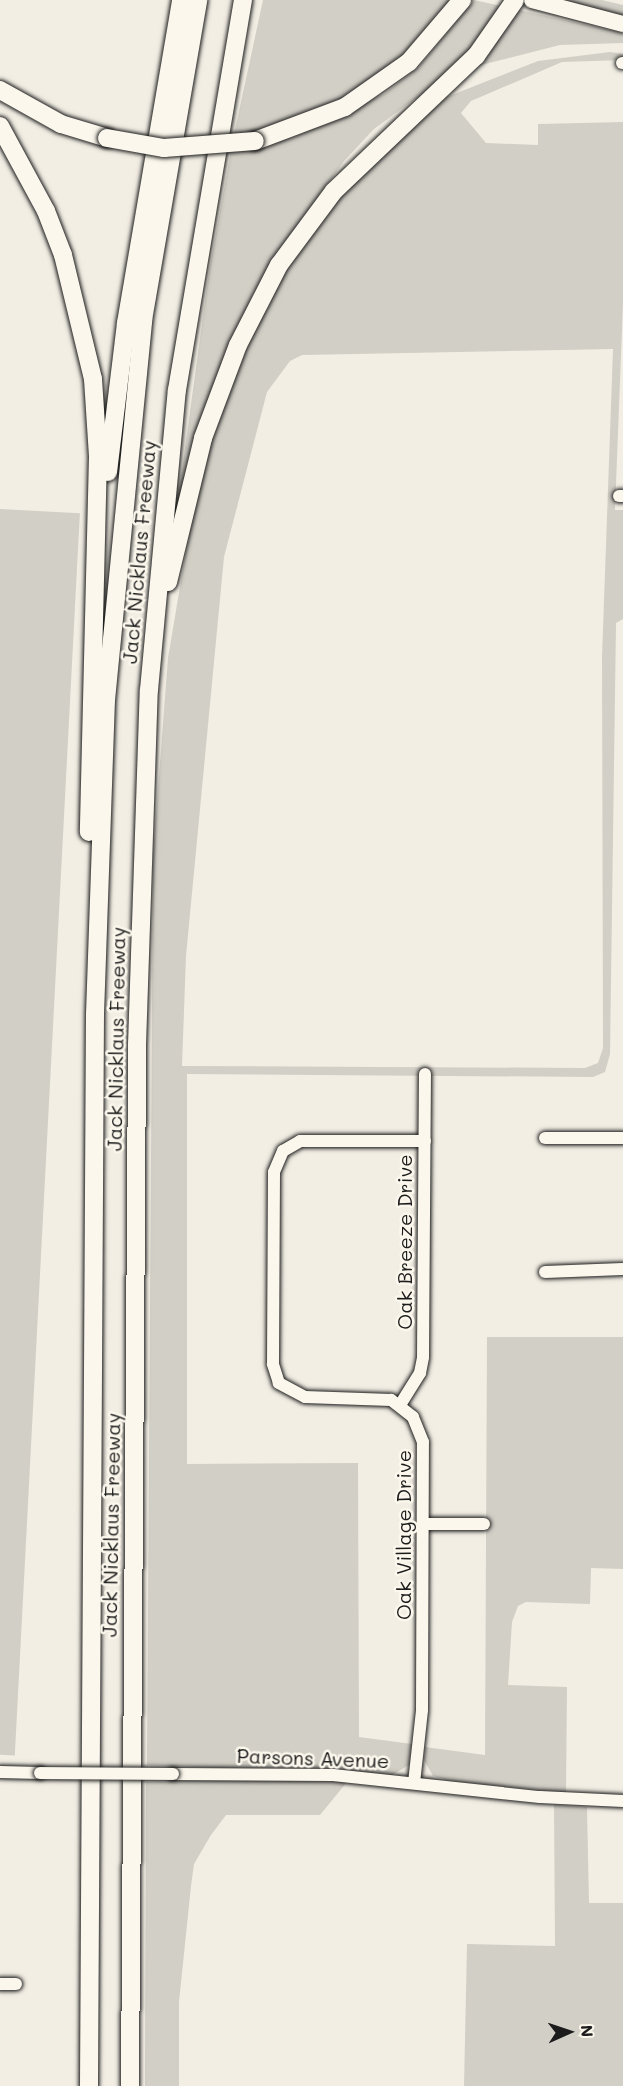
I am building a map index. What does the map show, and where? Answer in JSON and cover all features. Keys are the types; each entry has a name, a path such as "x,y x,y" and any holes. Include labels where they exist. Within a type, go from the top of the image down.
{"highway":[{"path":"92,671 104,500 126,323 182,0"},
{"name":"Jack Nicklaus Freeway","path":"89,2086 95,1014 105,721 120,524 156,230 198,0"},
{"name":"Jack Nicklaus Freeway","path":"130,2086 137,1034 149,690 177,390 243,0"},
{"path":"149,690 172,556 194,468 220,389 259,301 334,191 476,56 515,0"},
{"path":"0,90 61,124 107,138 164,148 255,141 345,107 410,63 457,7"},
{"path":"0,126 46,211 63,255 93,379 98,466 88,801 95,1014"}],"main road":[{"path":"532,0 623,24"}],"street":[{"name":"Oak Breeze Drive","path":"400,1405 420,1373 423,1357 425,1074"},
{"path":"545,1138 623,1138"},
{"path":"400,1405 382,1398 305,1397 283,1388 275,1376 274,1172 283,1151 307,1140 424,1140"},
{"path":"545,1272 623,1269"},
{"name":"Oak Village Drive","path":"400,1405 413,1418 423,1442 422,1710 414,1783"},
{"path":"424,1524 484,1524"},
{"name":"Parsons Avenue","path":"0,1772 333,1775 531,1797 623,1801"},
{"path":"0,1984 16,1984"}],"shaded area":[{"path":"263,0 457,0 404,60 339,103 233,139"},
{"path":"474,0 623,33 623,43 560,45 473,67 412,101 374,129 344,161 303,218 258,295 183,500 178,500 209,272 231,151 292,138 384,94 419,67"},
{"path":"556,0 602,0 623,5 623,18"},
{"path":"610,52 623,54 623,60 562,62 471,101 461,113 486,143 538,145 538,124 623,122 623,303 615,510 623,510 623,619 616,623 610,1054 605,1072 593,1077 187,1074 187,1464 358,1463 359,1737 412,1744 409,1765 392,1775 147,1765 153,855 168,658 196,492 212,429 262,309 324,207 429,104 538,61","holes":["613,349 602,657 603,1048 598,1063 585,1068 182,1066 186,956 224,557 267,392 290,361 302,355"]},
{"path":"0,509 80,513 15,1755 0,1755"},
{"path":"487,1337 623,1337 623,1569 591,1568 590,1604 526,1602 518,1606 512,1622 508,1685 567,1687 566,1793 450,1781 433,1776 424,1760 425,1747 485,1755"},
{"path":"228,1780 347,1782 320,1815 226,1815 211,1835 194,1864 191,1886 179,2002 179,2086 145,2086 146,1782"},
{"path":"554,1805 587,1807 589,1903 623,1903 623,2086 464,2086 467,1944 555,1946"}]}
